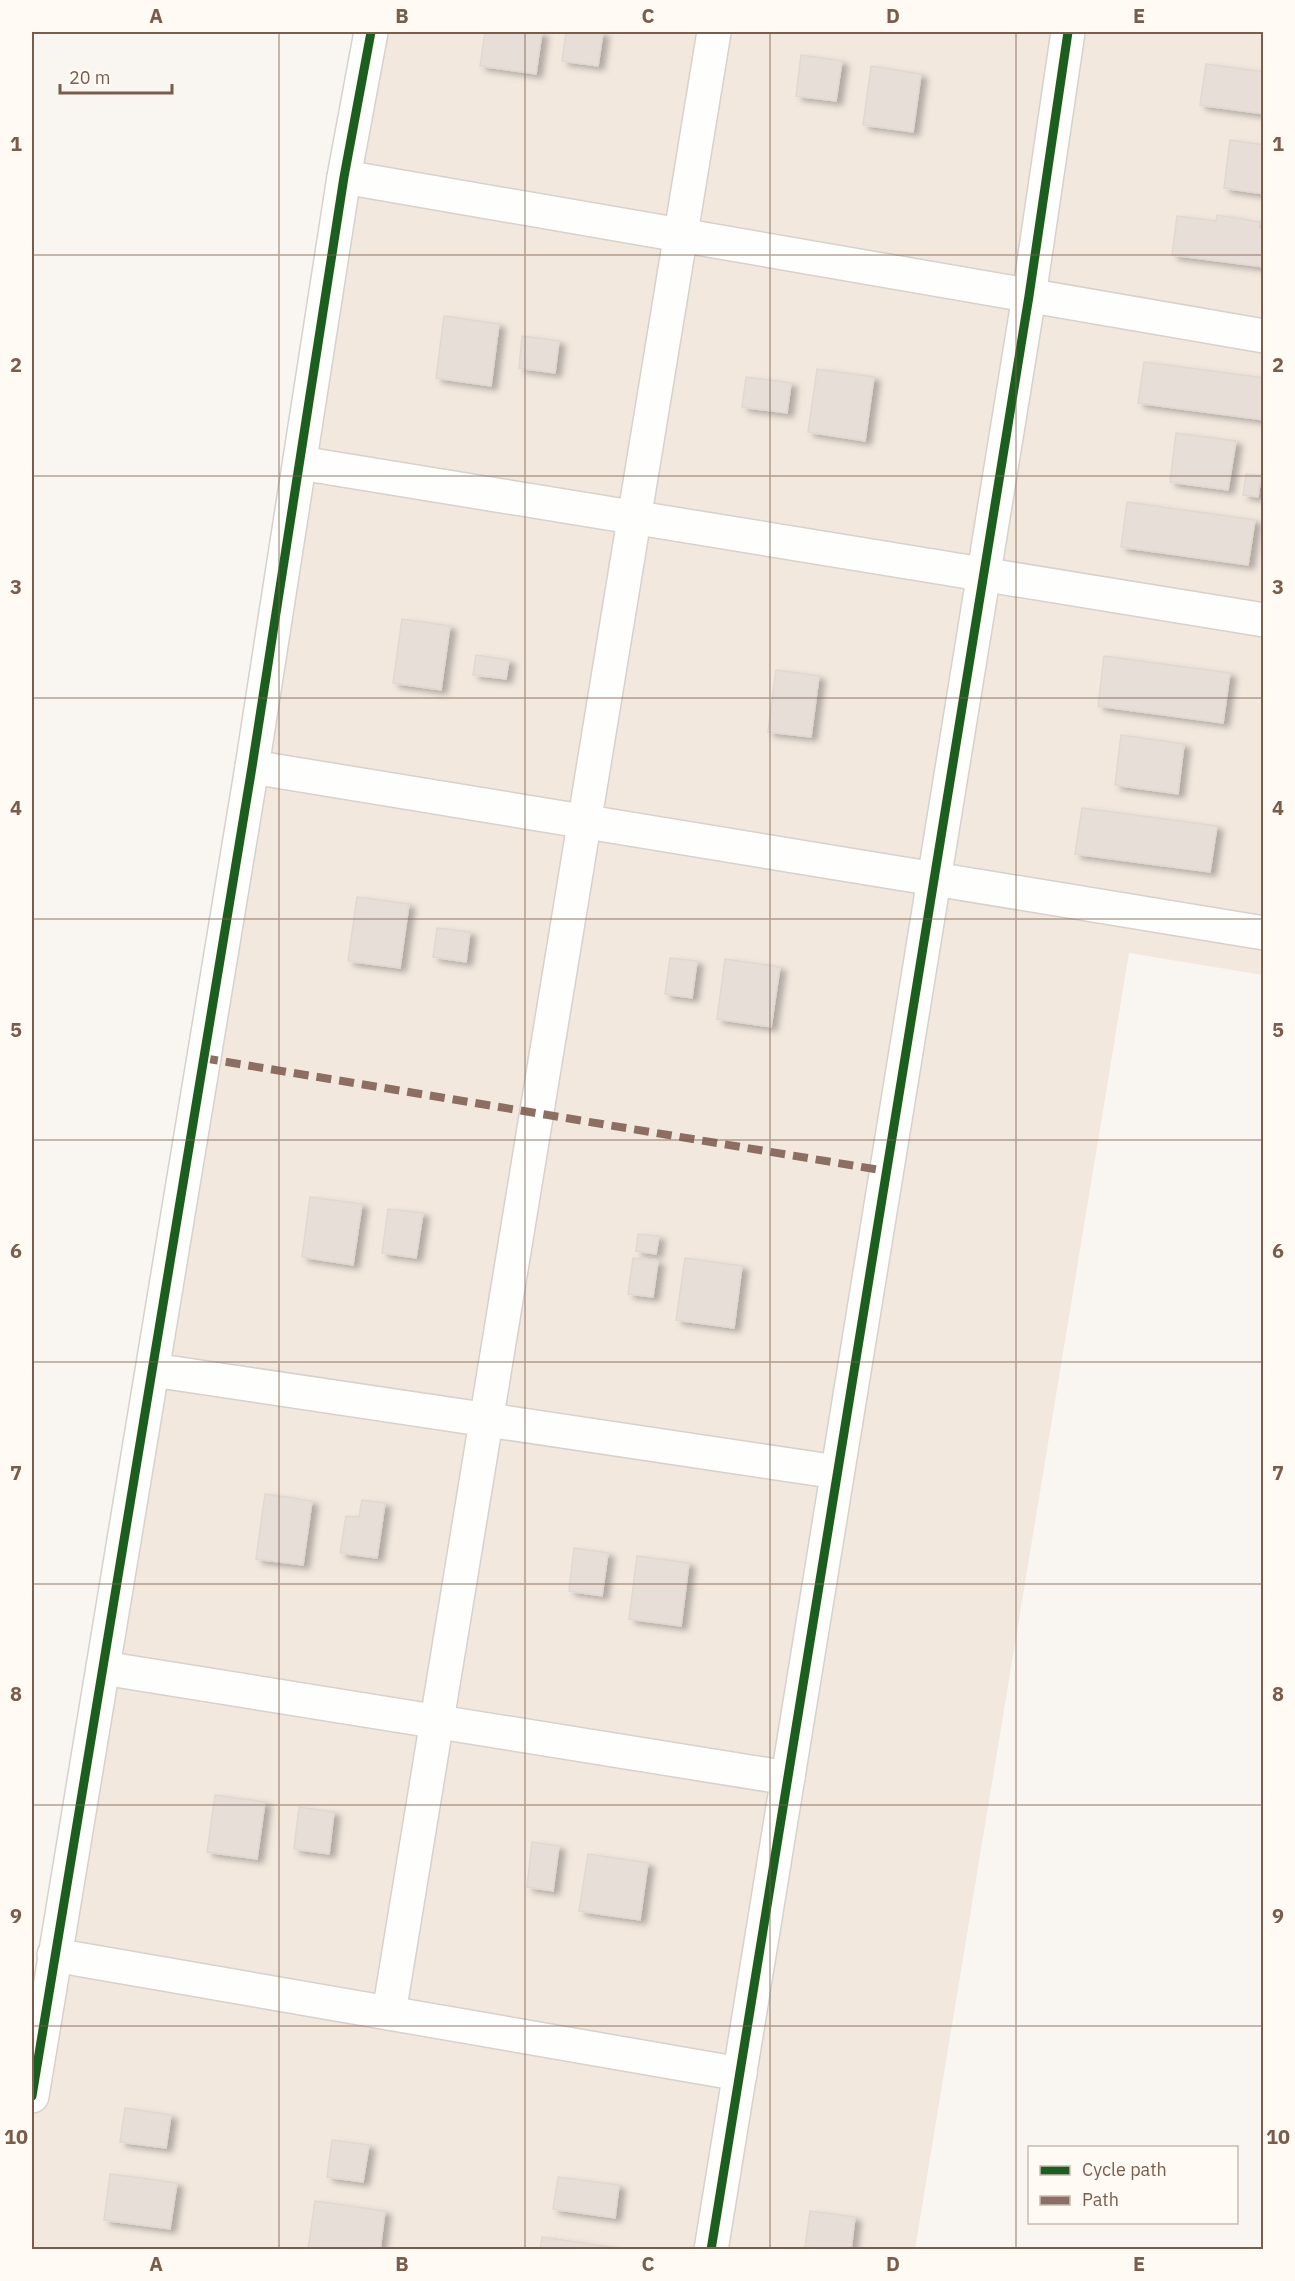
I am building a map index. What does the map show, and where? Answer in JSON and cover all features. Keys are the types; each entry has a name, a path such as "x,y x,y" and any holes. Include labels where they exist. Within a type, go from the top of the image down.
{"street":[{"path":"32,2096 153,1370 202,1058 252,767 344,177 370,32"},
{"path":"389,2013 714,32"},
{"path":"711,2250 1029,296 1068,32"},
{"path":"344,177 1263,336"},
{"path":"300,463 1263,620"},
{"path":"252,767 1263,933"},
{"path":"153,1370 837,1472"},
{"path":"103,1668 788,1778"},
{"path":"54,1955 740,2074"}],"shaded area":[{"path":"371,32 1263,32 1263,975 1129,953 915,2249 32,2250 32,2111"}],"building":[{"path":"485,32 542,32 536,74 480,66"},
{"path":"566,32 603,32 598,66 562,61"},
{"path":"801,55 842,61 836,101 796,96"},
{"path":"1206,64 1264,72 1264,114 1200,105"},
{"path":"871,66 921,74 913,132 863,125"},
{"path":"1230,140 1264,145 1264,194 1224,188"},
{"path":"1217,215 1260,222 1259,228 1264,228 1264,267 1172,255 1177,216 1216,221"},
{"path":"444,316 499,324 491,386 436,378"},
{"path":"522,336 559,341 555,373 519,368"},
{"path":"1144,362 1264,378 1264,420 1138,403"},
{"path":"817,369 874,377 865,441 808,432"},
{"path":"746,377 791,383 787,413 742,407"},
{"path":"1176,433 1236,441 1228,490 1170,482"},
{"path":"1246,474 1261,476 1258,497 1243,495"},
{"path":"1127,502 1255,520 1248,565 1121,547"},
{"path":"402,619 450,626 441,690 393,683"},
{"path":"476,655 509,660 506,679 473,675"},
{"path":"1104,656 1230,673 1223,723 1098,706"},
{"path":"776,670 819,676 811,737 768,732"},
{"path":"1121,735 1184,744 1178,794 1115,785"},
{"path":"1082,808 1217,826 1210,872 1075,854"},
{"path":"357,897 409,904 400,968 348,961"},
{"path":"437,928 470,932 466,962 433,957"},
{"path":"670,958 697,961 692,998 665,994"},
{"path":"725,959 780,967 771,1027 717,1019"},
{"path":"310,1197 362,1204 353,1265 302,1257"},
{"path":"388,1209 423,1213 416,1258 382,1253"},
{"path":"638,1234 659,1236 656,1254 636,1251"},
{"path":"633,1258 658,1261 653,1297 628,1294"},
{"path":"685,1258 742,1266 734,1328 676,1320"},
{"path":"265,1494 312,1501 303,1565 256,1559"},
{"path":"362,1500 385,1503 377,1558 340,1553 346,1516 359,1517"},
{"path":"574,1548 608,1553 602,1596 569,1591"},
{"path":"637,1556 689,1563 681,1626 629,1619"},
{"path":"215,1795 265,1802 257,1859 207,1852"},
{"path":"299,1807 334,1812 329,1854 294,1849"},
{"path":"532,1842 559,1846 553,1891 527,1887"},
{"path":"588,1854 648,1863 640,1920 579,1911"},
{"path":"125,2108 171,2115 166,2148 120,2142"},
{"path":"332,2140 369,2145 363,2182 327,2177"},
{"path":"110,2174 177,2183 170,2229 104,2220"},
{"path":"558,2177 619,2185 615,2218 553,2209"},
{"path":"315,2201 385,2211 380,2250 308,2250"},
{"path":"810,2211 855,2217 851,2250 805,2247"},
{"path":"542,2237 611,2247 610,2250 540,2250"}],"marked path":[{"path":"203,1058 886,1171"}],"cycle path":[{"path":"32,2096 252,767 344,177 371,32"},
{"path":"711,2250 1029,296 1068,32"}]}
